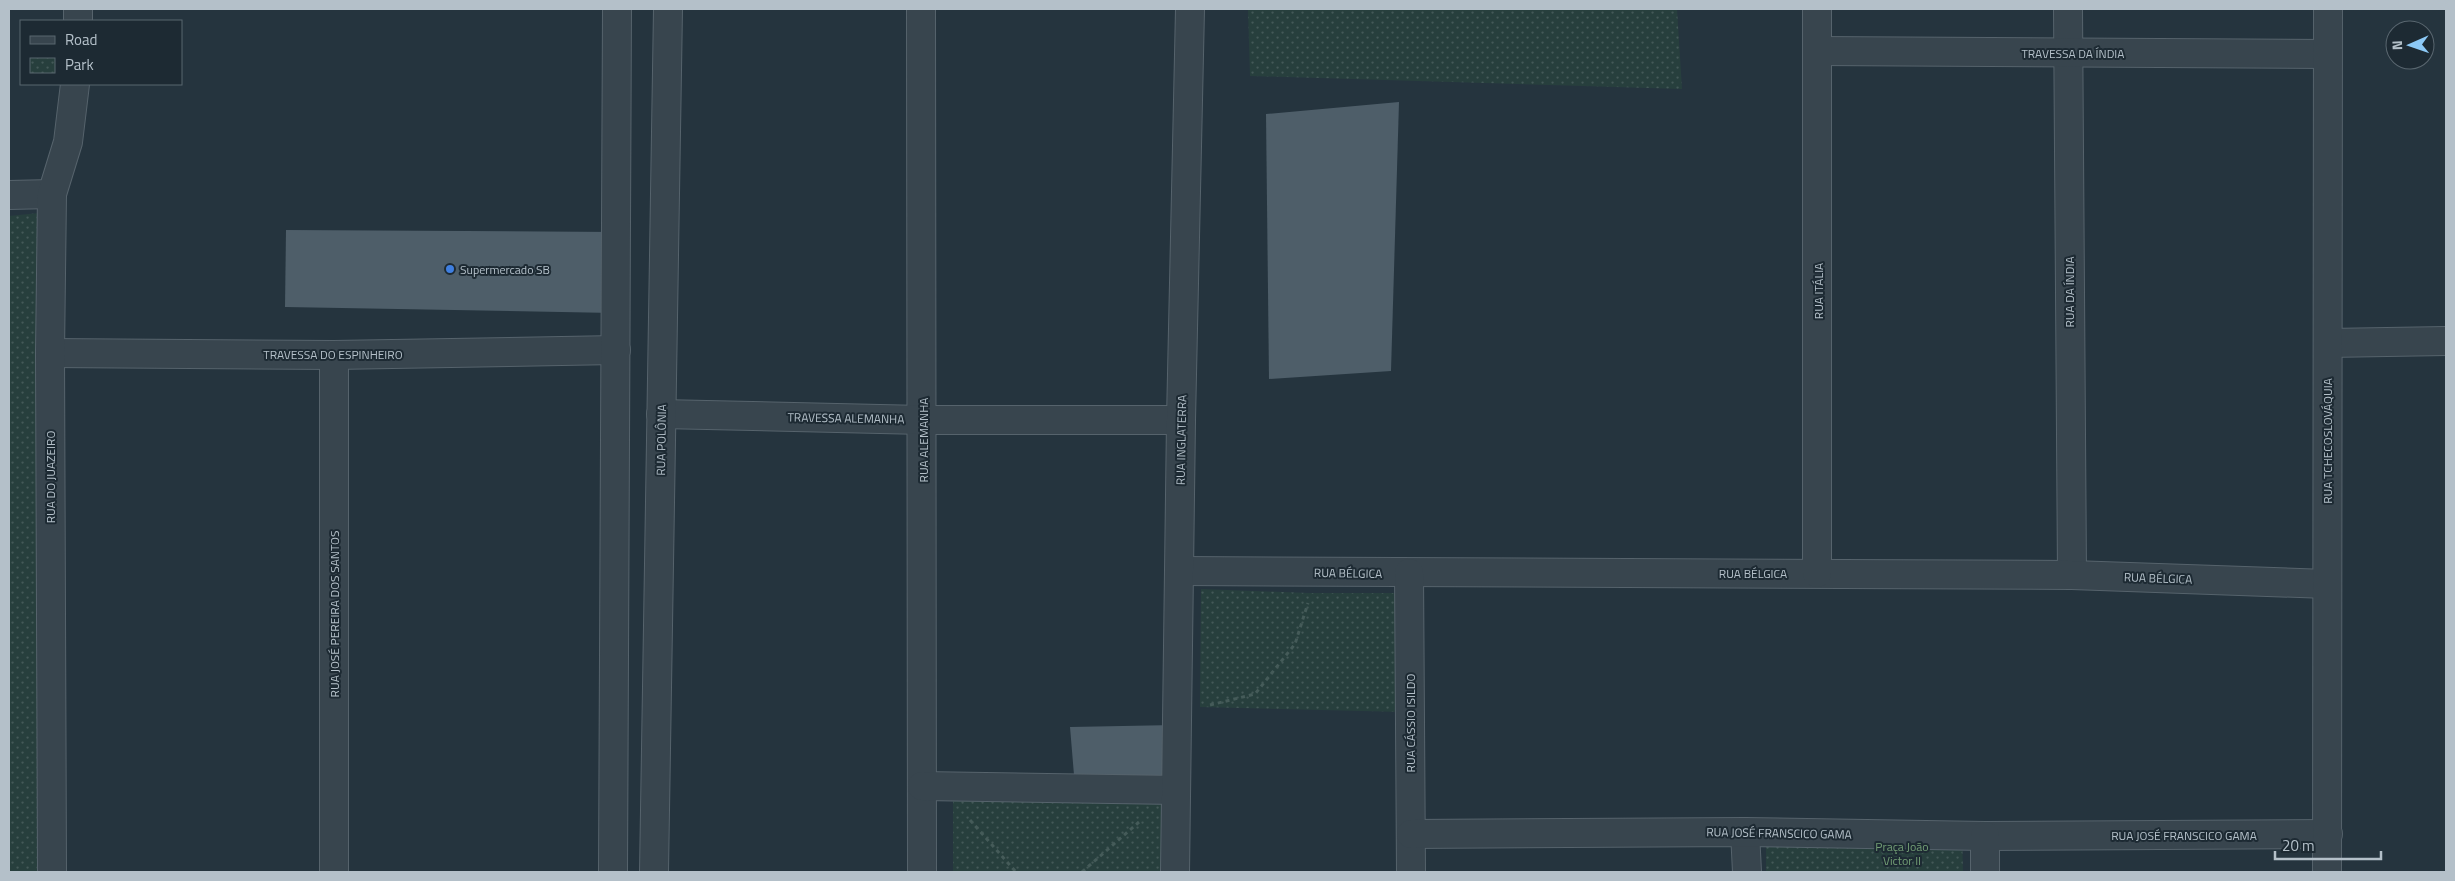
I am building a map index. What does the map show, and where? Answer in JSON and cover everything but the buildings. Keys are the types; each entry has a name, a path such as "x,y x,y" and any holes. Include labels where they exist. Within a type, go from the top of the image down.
{"street":[{"path":"613,872 618,9"},
{"name":"RUA POLÔNIA","path":"654,872 668,9"},
{"name":"RUA ALEMANHA","path":"921,9 923,420 922,872"},
{"name":"RUA INGLATERRA","path":"1175,872 1181,420 1190,9"},
{"name":"RUA ITÁLIA","path":"1817,9 1817,573"},
{"name":"RUA DA ÍNDIA","path":"2068,9 2072,575"},
{"name":"RUA TCHECOSLOVÁQUIA","path":"2327,872 2328,9"},
{"name":"TRAVESSA DA ÍNDIA","path":"1818,51 2068,54 2327,54"},
{"name":"RUA DO JUAZEIRO","path":"52,872 50,353 52,194 68,142 75,85"},
{"path":"9,195 52,194"},
{"path":"2328,343 2446,341"},
{"name":"TRAVESSA DO ESPINHEIRO","path":"50,353 334,355 616,350"},
{"name":"RUA JOSÉ PEREIRA DOS SANTOS","path":"334,355 334,872"},
{"name":"TRAVESSA ALEMANHA","path":"661,414 923,420 1181,420"},
{"name":"RUA BÉLGICA","path":"1180,571 2072,575 2326,584"},
{"name":"RUA CÁSSIO ISILDO","path":"1410,573 1411,872"},
{"path":"922,786 1176,790"},
{"path":"1746,832 1747,872"},
{"name":"RUA JOSÉ FRANSCICO GAMA","path":"1411,834 1746,832 1985,836 2328,834"},
{"path":"1985,836 1985,872"}],"path":[{"path":"1177,708 1200,707 1255,694 1295,644 1308,607 1309,572"},
{"path":"965,813 1016,872"},
{"path":"1082,872 1141,820"}],"green space":[{"path":"1248,9 1677,9 1682,89 1250,76"},
{"path":"49,212 46,872 9,872 9,216"},
{"path":"1201,589 1308,593 1404,593 1403,712 1200,707"},
{"path":"1170,795 1168,872 953,872 953,798"},
{"name":"Praça João Victor II","path":"1962,832 1963,872 1766,872 1766,837"}],"place":[{"name":"Supermercado SB","path":"450,269"}]}
